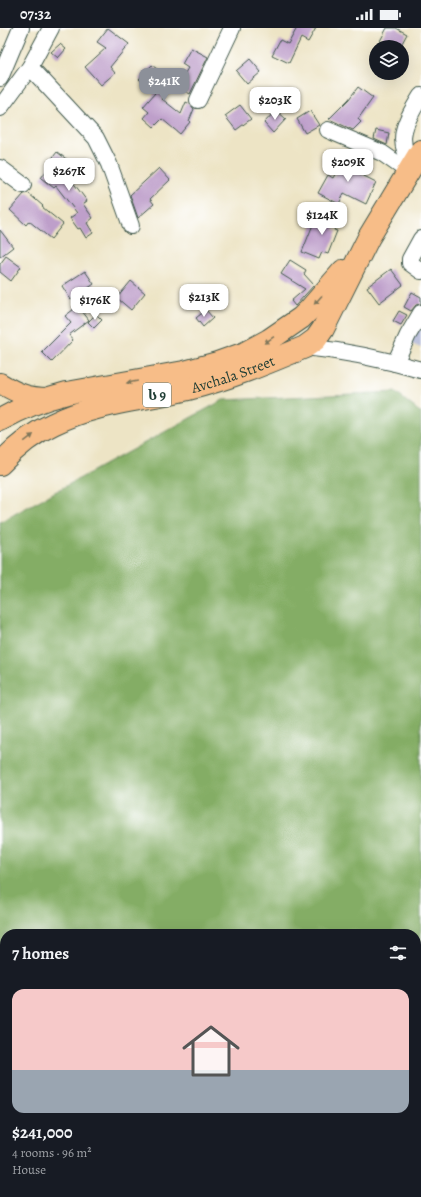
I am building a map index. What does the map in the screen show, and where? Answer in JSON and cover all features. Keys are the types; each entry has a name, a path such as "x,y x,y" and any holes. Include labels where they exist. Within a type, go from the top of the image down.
{"highway":[{"name":"Avchala Street","path":"0,464 22,444 36,434 69,416 105,406 189,388 233,376 263,365 313,340 323,329 369,237 414,162"},
{"name":"Avchala Street","path":"0,420 24,407 48,398 184,372 218,363 245,353 259,346 301,318 334,282 369,237"},
{"path":"301,318 306,318 313,321 318,328 313,340"}],"main road":[{"path":"0,382 26,397 48,398"}],"street":[{"path":"0,78 21,28"},
{"path":"0,108 30,68 51,28"},
{"path":"198,100 232,28"},
{"path":"30,68 96,138 109,164 131,226"},
{"path":"414,162 408,158 402,140 403,133 412,110 421,96"},
{"path":"328,130 382,154 414,162"},
{"path":"0,168 23,185"},
{"path":"421,239 410,259 410,263 421,271"},
{"path":"395,363 421,312"},
{"path":"313,340 337,350 421,370"}],"shaded area":[{"path":"421,320 421,348 409,343"}],"green space":[{"path":"395,392 421,413 421,929 0,929 0,522 223,400"}],"building":[{"path":"108,28 129,44 110,67 115,73 101,85 85,67 106,48 97,42"},
{"path":"297,28 316,28 308,42 301,38 289,63 272,55 280,40 288,44"},
{"path":"387,28 396,28 407,34 404,40 381,40"},
{"path":"60,44 66,49 58,58 51,52"},
{"path":"191,48 208,57 190,94 177,86 188,68 182,64"},
{"path":"250,59 261,72 247,84 236,71"},
{"path":"152,65 175,84 162,99 181,114 186,102 194,109 189,121 190,122 180,134 162,119 154,127 144,118 149,112 143,107 155,93 139,79"},
{"path":"358,87 373,98 358,119 361,122 353,130 329,119 349,99"},
{"path":"240,105 251,119 236,130 225,116"},
{"path":"276,110 286,119 273,133 264,123"},
{"path":"310,111 319,125 305,133 297,119"},
{"path":"376,130 389,133 387,145 374,139"},
{"path":"57,152 73,164 66,173 87,201 83,204 93,218 87,223 93,233 86,238 80,228 78,229 70,218 77,213 56,186 54,188 41,178 52,163 50,161"},
{"path":"345,156 364,165 360,174 376,182 366,204 344,193 339,204 318,193 328,175 333,178"},
{"path":"159,168 170,180 150,199 154,204 138,218 130,195"},
{"path":"28,193 63,224 51,239 29,221 26,225 10,210 24,194"},
{"path":"328,209 341,216 334,230 337,231 328,254 322,252 319,259 302,252 314,222 320,224"},
{"path":"0,230 13,247 0,257"},
{"path":"6,256 21,267 11,281 0,272 0,264"},
{"path":"290,260 306,270 304,274 314,285 295,306 291,301 305,289 281,274"},
{"path":"391,269 403,285 379,303 367,287"},
{"path":"85,271 94,284 71,300 62,286"},
{"path":"131,281 145,293 131,310 117,298"},
{"path":"412,292 421,297 421,304 416,305 411,311 404,307"},
{"path":"78,306 89,320 69,335 73,340 52,362 42,352 71,323 65,316"},
{"path":"206,310 213,318 203,327 196,318"},
{"path":"399,311 407,315 401,325 393,321"},
{"path":"96,314 102,320 94,328 88,322"}]}
